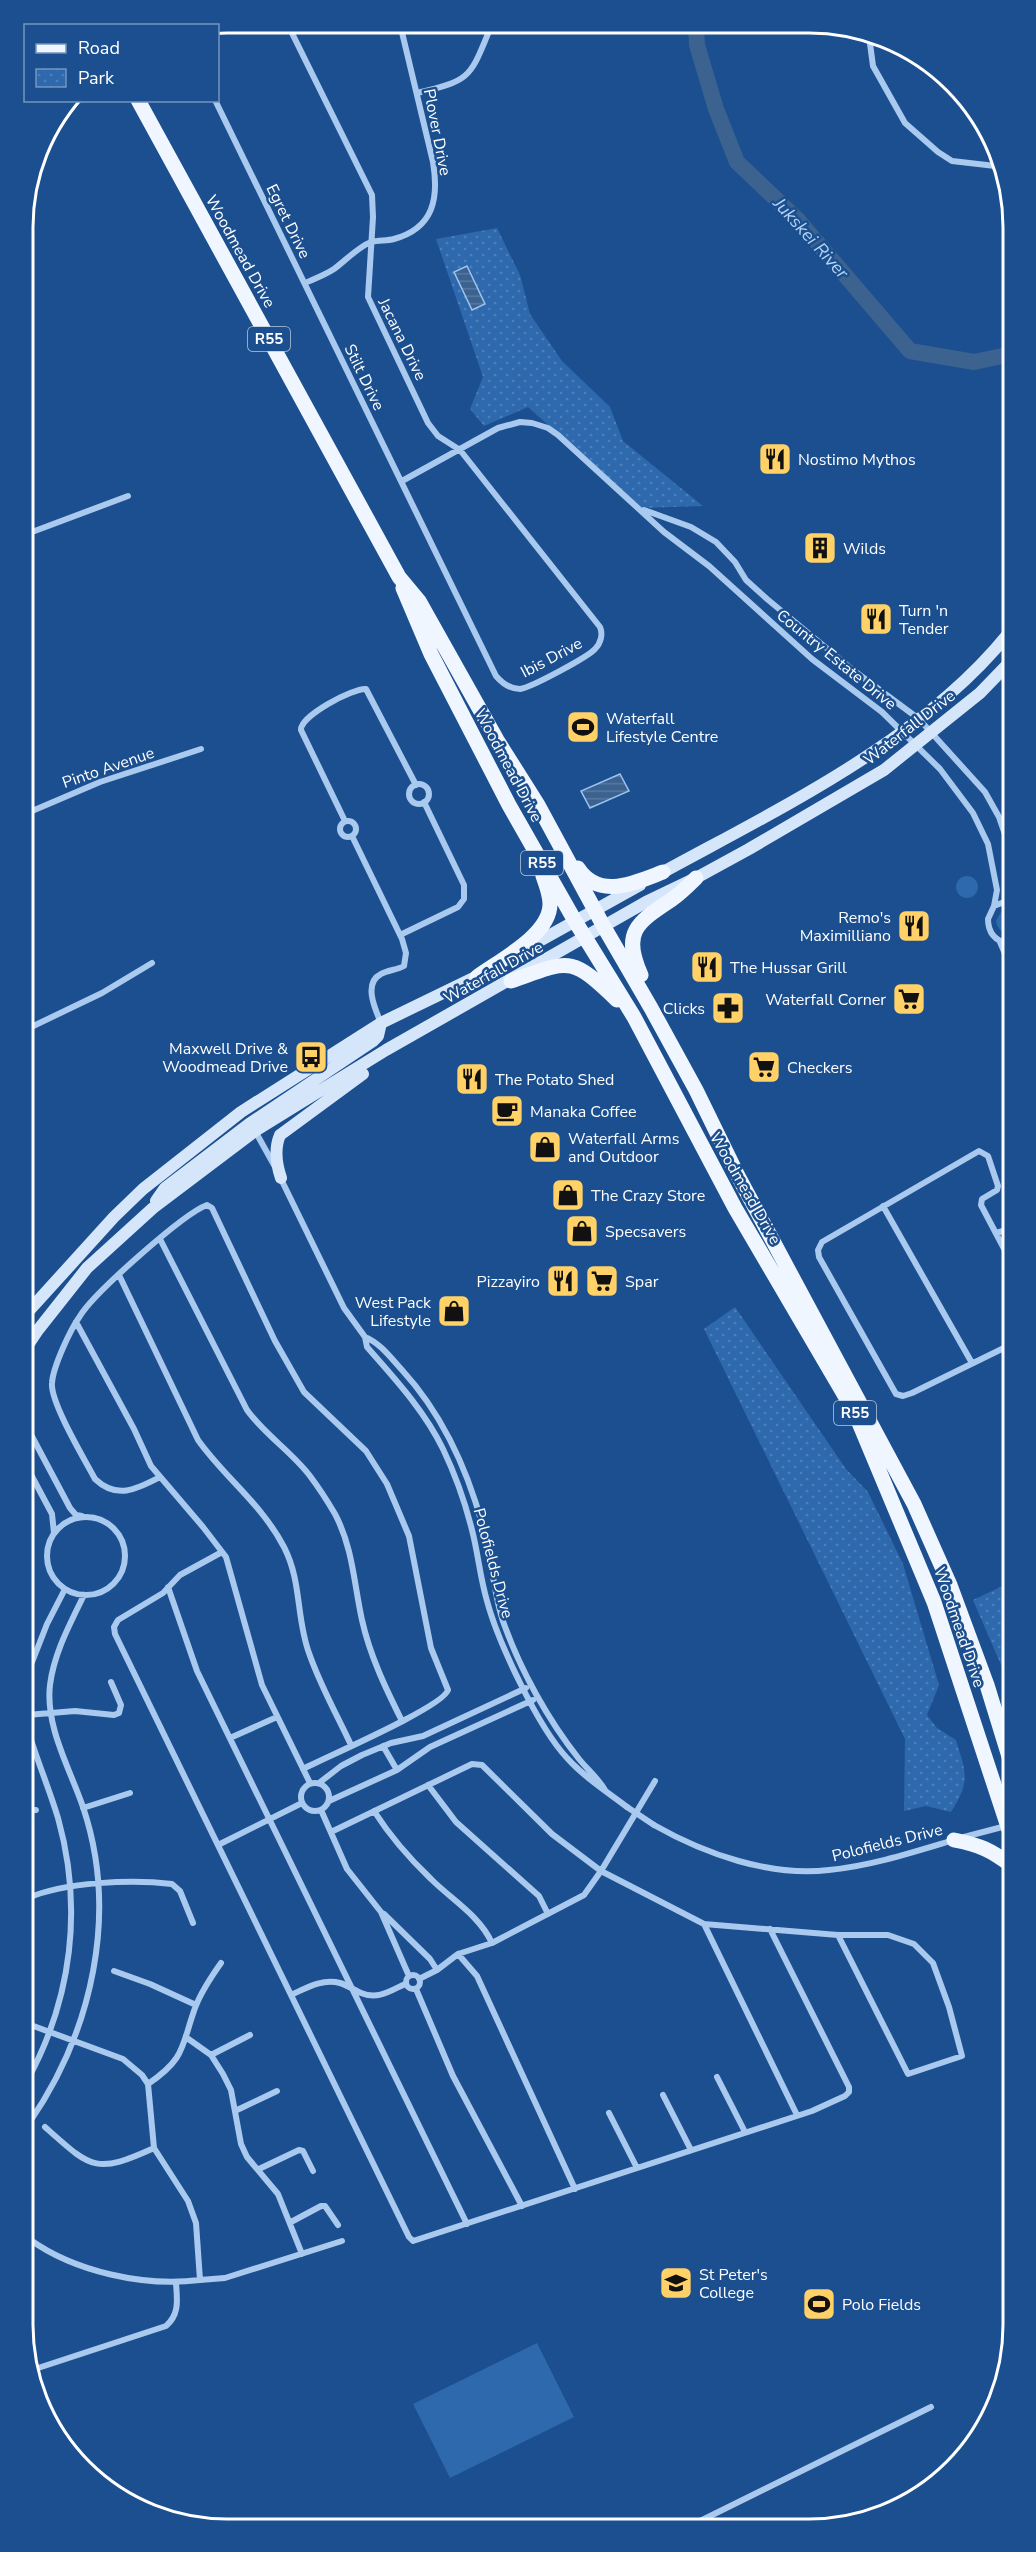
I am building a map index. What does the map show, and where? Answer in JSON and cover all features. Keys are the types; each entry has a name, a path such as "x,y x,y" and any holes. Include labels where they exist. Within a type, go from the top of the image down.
{"main road":[{"name":"Woodmead Drive","path":"139,102 399,577 419,602 497,740 538,805 594,910 696,1090 748,1195 914,1504 950,1585 987,1685 1003,1736"},
{"name":"Woodmead Drive","path":"399,577 405,597 431,654 509,805 575,921 634,1017 735,1208 855,1413 890,1492 934,1602 1003,1808"},
{"name":"Waterfall Drive","path":"33,1306 57,1277 136,1196 241,1112 381,1023 477,977 843,772 919,720 970,676 1003,640"},
{"name":"Waterfall Drive","path":"33,1338 87,1268 153,1208 252,1127 646,902 696,879 868,780 916,746 980,693 1003,669"},
{"path":"477,977 539,930 549,911 548,892 540,865 509,805"},
{"path":"538,805 582,873 591,882 612,888 634,883 663,872"},
{"path":"651,1008 632,951 633,931 651,912 696,879"},
{"path":"511,981 559,964 577,967 596,979 634,1017"},
{"path":"252,1127 373,1041 378,1036 381,1023"},
{"path":"281,1178 276,1159 280,1135 377,1063 386,1050"},
{"path":"954,1840 981,1846 1003,1859"}],"street":[{"name":"Jacana Drive","path":"292,33 372,195 373,217 368,297 428,423 438,436 460,450"},
{"name":"Plover Drive","path":"370,243 395,239 413,231 427,220 432,210 435,172 402,33"},
{"path":"417,93 453,84 463,79 479,55 488,33"},
{"path":"870,43 873,66 905,123 938,152 952,161 992,166"},
{"name":"Egret Drive","path":"216,102 305,283 331,271 370,243"},
{"name":"Stilt Drive","path":"305,283 402,482"},
{"path":"402,482 498,428 520,422 536,423 558,435 641,508"},
{"name":"Ibis Drive","path":"402,482 487,660 500,681 512,688 530,686 595,650 602,633 600,627 460,450"},
{"path":"33,532 128,496"},
{"name":"Country Estate Drive","path":"641,508 701,532 716,542 735,562 746,580 767,599 919,720 985,792 1003,829"},
{"name":"Country Estate Drive","path":"641,508 664,532 709,566 782,632 882,712 940,769 980,824 988,844 997,890 988,925 993,936 1000,942"},
{"path":"345,821 301,730 305,719 357,690 366,689 416,785"},
{"name":"Pinto Avenue","path":"33,811 100,782 201,749"},
{"path":"425,786 429,794 424,802 415,803 409,796 412,787 425,786"},
{"path":"400,935 458,907 465,895 464,885 424,802"},
{"path":"345,821 356,825 355,833 351,836 343,836 340,832 345,821"},
{"path":"351,836 400,935 406,953 404,966 378,975 371,986 381,1023"},
{"path":"994,906 1003,902"},
{"path":"1000,942 1003,949"},
{"path":"33,1026 102,993 152,963"},
{"name":"Polofields Drive","path":"241,1112 281,1178 340,1299 365,1337 367,1347 420,1409 443,1448 458,1484 472,1530 490,1611 500,1639 531,1701 566,1757 595,1784 677,1838 726,1857 776,1868 828,1871 1003,1830"},
{"path":"1003,1246 981,1202 997,1190 998,1184 988,1156 979,1151 822,1242 818,1254 893,1392 900,1396 912,1393 1003,1348"},
{"path":"160,1477 137,1488 118,1492 101,1485 95,1479 52,1391 52,1382 56,1367 76,1322 83,1312 119,1275 160,1239 204,1206 212,1208 275,1341 304,1392 366,1451 387,1484 409,1536 430,1648 448,1690 444,1697 402,1721 303,1769"},
{"path":"883,1206 972,1363"},
{"path":"996,1233 1003,1231"},
{"path":"160,1239 247,1410 265,1432 309,1475 335,1514 345,1536 370,1647 384,1684 402,1721"},
{"path":"119,1275 198,1440 209,1455 256,1504 284,1547 296,1576 309,1653 351,1745"},
{"path":"76,1322 134,1429 151,1466 222,1552 231,1572 257,1670 310,1784"},
{"name":"Polofields Drive","path":"365,1337 375,1341 415,1384 439,1421 475,1498 504,1623 532,1686 579,1760 599,1780 605,1790"},
{"path":"33,1438 70,1508 76,1515 99,1519 109,1524 123,1542 126,1553 125,1564 114,1584 95,1594 84,1596 58,1584 48,1568 47,1550 54,1533 68,1521 84,1517"},
{"path":"33,1478 52,1514 54,1533"},
{"path":"222,1552 180,1575 156,1597 118,1620 114,1627 115,1634 409,2237 413,2241 833,2103 845,2096 849,2092 849,2087 770,1929"},
{"path":"168,1587 197,1671 467,2224"},
{"path":"33,1660 47,1624 65,1589"},
{"path":"33,2117 48,2095 75,2042 96,1958 99,1917 98,1884 91,1835 50,1713 50,1684 66,1631 84,1596"},
{"path":"33,1714 75,1711 114,1715 119,1713 121,1705 111,1682"},
{"path":"532,1686 423,1736 383,1746 341,1766 319,1783 310,1784 303,1789 302,1803 309,1810 321,1810 329,1801 397,1770 430,1747 539,1697"},
{"path":"230,1738 277,1717"},
{"path":"423,1736 430,1747"},
{"path":"33,1744 58,1817 68,1861 70,1886 70,1959 59,2009 33,2069"},
{"path":"383,1746 397,1770"},
{"path":"331,1832 472,1764 482,1765 552,1834 601,1871 704,1924 838,1935 888,1935 914,1944 933,1963 949,2007 962,2056 908,2074 838,1935"},
{"path":"419,1979 458,1954 492,1943 584,1895 655,1781"},
{"path":"319,1783 327,1788 329,1801"},
{"path":"428,1785 456,1822 539,1896 548,1914"},
{"path":"83,1808 130,1793"},
{"path":"218,1845 302,1803"},
{"path":"321,1810 347,1869 381,1912 430,1959 436,1970"},
{"path":"374,1811 386,1830 430,1879 481,1922 492,1943"},
{"path":"33,1897 70,1886 172,1884 180,1891 193,1923"},
{"path":"381,1912 409,1976"},
{"path":"704,1924 796,2115"},
{"path":"458,1954 477,1976 575,2189"},
{"path":"148,2084 170,2067 187,2038 196,2006 221,1963"},
{"path":"114,1971 150,1984 196,2006"},
{"path":"405,1984 411,1990 416,1989 420,1984 419,1979 414,1975 409,1976"},
{"path":"291,1995 314,1984 339,1983 377,1996 405,1984 409,1976"},
{"path":"416,1989 453,2076 522,2206"},
{"path":"33,2026 123,2059 142,2075 148,2084 154,2148 192,2212 197,2229 200,2280"},
{"path":"211,2055 250,2035"},
{"path":"187,2038 211,2055 231,2090 241,2144 247,2157 278,2194 302,2254"},
{"path":"717,2077 745,2132"},
{"path":"235,2111 277,2091"},
{"path":"663,2095 691,2150"},
{"path":"609,2113 637,2168"},
{"path":"45,2127 79,2157 96,2165 115,2164 154,2148"},
{"path":"259,2169 299,2150 303,2151 314,2171"},
{"path":"291,2222 325,2206 338,2225"},
{"path":"33,2241 91,2269 176,2283 225,2278 342,2241"},
{"path":"38,2367 166,2326 173,2320 176,2313 176,2283"},
{"path":"704,2519 931,2407"}],"green space":[{"path":"497,228 520,275 530,314 562,361 610,407 623,441 703,506 641,508 528,407 484,426 470,409 483,377 436,239"},
{"path":"963,876 971,876 978,883 978,891 971,898 963,898 956,891 956,883"},
{"path":"1003,911 1003,932 997,926 996,921"},
{"path":"735,1307 846,1469 868,1492 903,1564 939,1685 927,1715 937,1728 956,1740 964,1769 962,1792 951,1812 926,1806 904,1811 905,1739 704,1329"},
{"path":"1003,1586 1003,1669 973,1600"},
{"path":"537,2343 574,2417 450,2478 413,2404"}],"shaded area":[{"path":"467,266 485,304 472,310 454,272"},
{"path":"620,774 629,791 590,808 581,791"}],"waterway":[{"name":"Jukskei River","path":"696,33 697,45 716,109 737,162 797,219 910,351 974,362 1003,356"}],"place":[{"name":"Nostimo Mythos","path":"775,459"},
{"name":"Wilds","path":"820,548"},
{"name":"Turn 'n Tender","path":"876,619"},
{"name":"Waterfall Lifestyle Centre","path":"583,727"},
{"name":"Remo's Maximilliano","path":"914,926"},
{"name":"The Hussar Grill","path":"707,967"},
{"name":"Waterfall Corner","path":"909,999"},
{"name":"Clicks","path":"728,1008"},
{"name":"Maxwell Drive & Woodmead Drive","path":"311,1057"},
{"name":"Checkers","path":"764,1067"},
{"name":"The Potato Shed","path":"472,1079"},
{"name":"Manaka Coffee","path":"507,1111"},
{"name":"Waterfall Arms and Outdoor","path":"545,1147"},
{"name":"The Crazy Store","path":"568,1195"},
{"name":"Specsavers","path":"582,1231"},
{"name":"Pizzayiro","path":"563,1281"},
{"name":"Spar","path":"602,1281"},
{"name":"West Pack Lifestyle","path":"454,1311"},
{"name":"St Peter's College","path":"676,2283"},
{"name":"Polo Fields","path":"819,2304"}]}
